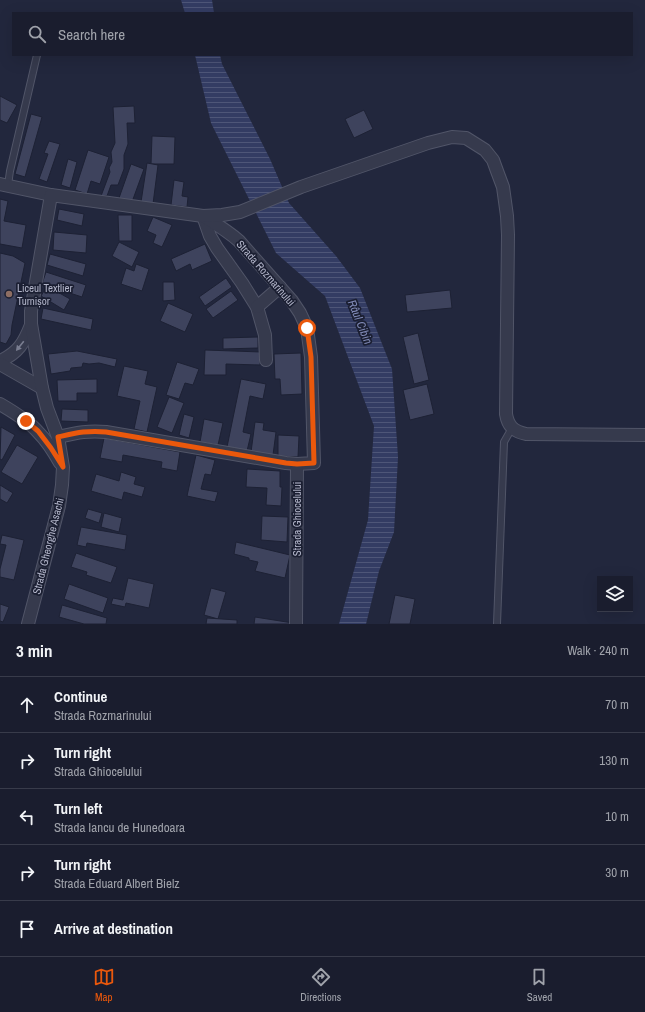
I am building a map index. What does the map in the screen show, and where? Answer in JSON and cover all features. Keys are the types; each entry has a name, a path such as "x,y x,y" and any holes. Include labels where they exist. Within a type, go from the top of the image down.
{"street":[{"path":"203,216 240,212 301,187 428,144 452,137 466,138 485,150 493,160 503,187 508,235 506,414 508,422 512,428 518,432 526,434 645,435"},
{"name":"Strada Rozmarinului","path":"4,184 50,195 203,216 230,232 292,301 307,328 311,357 314,463 297,464"},
{"path":"0,362 9,358 19,349 26,339 31,324 31,311 50,195"},
{"name":"Strada Rozmarinului","path":"203,216 216,248 242,283 257,307 265,335 266,360"},
{"path":"257,307 280,287"},
{"name":"Strada Gheorghe Asachi","path":"28,624 59,506 63,467 58,437 47,408 42,388 31,324"},
{"path":"0,362 42,388"},
{"path":"0,404 26,421 38,431 63,467"},
{"path":"58,437 91,431 106,432 297,464"},
{"name":"Strada Ghiocelului","path":"296,624 297,464"}],"lane":[{"path":"4,184 10,171 37,56"},
{"path":"497,624 504,442 512,428"}],"water":[{"path":"181,0 212,0 214,12 185,12"},
{"name":"Râul Cibin","path":"195,56 220,56 222,64 270,159 289,203 336,256 360,288 392,369 398,457 394,532 379,571 366,624 339,624 368,520 374,426 325,296 276,253 211,123"}],"building":[{"path":"0,96 17,105 7,123 0,120"},
{"path":"134,106 135,123 127,123 128,144 124,155 124,169 118,185 111,185 107,196 101,196 110,172 109,168 112,162 111,152 115,143 113,107"},
{"path":"364,110 373,129 354,138 345,119"},
{"path":"31,114 42,117 25,177 15,174"},
{"path":"152,136 175,137 174,164 151,164"},
{"path":"49,141 60,144 47,182 39,179 48,154 44,153"},
{"path":"88,150 109,157 100,184 91,181 87,194 75,190"},
{"path":"68,159 77,162 70,188 61,185"},
{"path":"147,163 158,165 153,204 141,202"},
{"path":"131,164 144,169 132,202 119,198"},
{"path":"174,180 184,182 182,196 188,197 187,207 171,205"},
{"path":"0,199 8,201 4,221 26,225 22,248 0,244"},
{"path":"59,209 84,214 82,226 57,220"},
{"path":"118,215 132,215 132,241 119,241"},
{"path":"153,217 172,225 162,247 153,243 156,235 147,231"},
{"path":"54,232 87,235 86,253 53,250"},
{"path":"119,242 139,252 132,267 112,256"},
{"path":"205,244 212,261 192,270 190,264 176,271 171,259"},
{"name":"Liceul Textlier Turnișor","path":"0,253 13,256 25,263 11,335 6,344 0,342"},
{"path":"50,254 86,264 83,276 47,265"},
{"path":"136,264 149,269 142,291 121,284 126,268 134,271"},
{"path":"46,272 86,285 82,297 42,284"},
{"path":"226,278 232,287 205,306 199,297"},
{"path":"163,282 174,282 175,300 163,301"},
{"path":"47,286 70,299 64,310 41,296"},
{"path":"450,290 452,308 407,312 405,295"},
{"path":"231,291 238,300 213,318 206,309"},
{"path":"168,303 193,314 185,332 160,321"},
{"path":"43,308 93,319 91,330 41,319"},
{"path":"418,333 429,380 414,384 403,337"},
{"path":"258,337 258,348 223,349 223,338"},
{"path":"205,350 261,352 260,365 226,364 226,375 204,375"},
{"path":"77,351 117,359 115,367 99,363 83,363 82,367 71,368 70,371 51,374 48,354"},
{"path":"301,353 302,394 281,395 280,379 275,379 274,354"},
{"path":"177,362 199,369 193,385 185,383 179,399 166,395"},
{"path":"124,366 148,371 145,384 157,387 147,432 134,429 140,401 117,396"},
{"path":"97,379 97,393 77,393 77,401 58,401 57,380"},
{"path":"241,379 266,384 263,399 250,396 243,432 251,434 247,451 227,447"},
{"path":"427,384 434,414 410,420 403,390"},
{"path":"169,397 184,403 172,433 157,427"},
{"path":"62,409 88,410 88,422 61,421"},
{"path":"184,414 194,417 189,438 179,435"},
{"path":"204,419 223,423 218,445 200,442"},
{"path":"255,422 264,423 263,430 276,432 273,455 251,452"},
{"path":"1,427 15,435 2,460 0,459"},
{"path":"278,435 299,436 298,457 278,456"},
{"path":"104,438 180,452 177,471 161,468 162,462 123,455 122,462 100,458"},
{"path":"17,445 38,457 22,484 1,472"},
{"path":"196,455 215,460 211,475 205,474 201,489 218,492 215,502 187,496"},
{"path":"247,469 280,471 280,487 282,487 281,506 266,505 267,488 246,487"},
{"path":"121,472 136,477 134,484 145,487 142,497 124,492 122,500 91,491 96,474 119,481"},
{"path":"0,485 13,493 7,503 0,499"},
{"path":"88,509 102,513 99,523 85,518"},
{"path":"104,513 122,518 119,532 101,527"},
{"path":"262,516 288,517 287,542 261,540"},
{"path":"81,527 127,535 125,550 87,543 86,547 77,545"},
{"path":"2,535 24,540 14,580 0,577 0,569 6,545 0,544"},
{"path":"236,542 290,555 285,578 255,571 258,562 234,554"},
{"path":"76,553 117,567 111,583 86,575 87,572 71,567"},
{"path":"128,578 154,584 149,608 126,603 125,607 111,604 113,598 123,600"},
{"path":"69,584 108,598 103,613 64,599"},
{"path":"211,588 226,592 218,619 204,615"},
{"path":"395,595 415,599 410,624 389,624"},
{"path":"0,604 9,607 3,622 0,621"},
{"path":"62,605 107,618 106,624 84,624 59,617"},
{"path":"255,617 293,623 254,624"},
{"path":"207,618 237,620 237,624 206,624"}],"place":[{"name":"Liceul Textlier Turnișor","path":"9,294"}],"route":[{"path":"26,421 38,431 63,467 58,437 91,431 106,432 286,463 314,463 311,357 307,328"}]}
